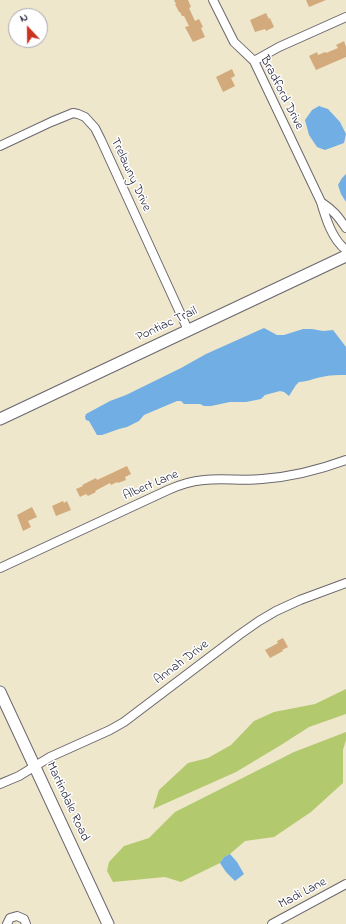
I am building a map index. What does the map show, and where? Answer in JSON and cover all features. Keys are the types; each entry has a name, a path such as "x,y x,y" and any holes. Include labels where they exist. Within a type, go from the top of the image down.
{"main road":[{"name":"Pontiac Trail","path":"0,419 346,256"},
{"name":"Martindale Road","path":"0,692 108,924"}],"street":[{"name":"Bradford Drive","path":"213,0 234,42 254,61 321,202 331,230 340,245 346,250"},
{"path":"254,61 279,47 346,17"},
{"name":"Trelawny Drive","path":"0,146 74,113 85,117 101,140 188,330"},
{"name":"Bradford Drive","path":"321,202 338,216 346,228"},
{"name":"Albert Lane","path":"0,568 181,485 195,481 279,478 318,470 346,460"},
{"name":"Annah Drive","path":"0,784 124,722 239,635 267,616 300,600 346,583"},
{"name":"Madi Lane","path":"272,924 346,884"},
{"path":"7,924 10,918 17,916 22,917 26,924"}],"green space":[{"path":"346,689 346,714 309,727 236,772 153,809 159,790 188,763 208,758 231,745 254,721 274,712 315,704"},
{"path":"346,732 346,740 343,750 343,783 311,812 274,837 245,841 230,854 224,857 220,863 181,882 165,877 113,882 107,871 109,862 124,846 149,838 175,812 294,752"}],"water":[{"path":"319,106 328,109 340,122 346,134 344,143 325,150 317,147 309,135 305,120 312,110"},
{"path":"346,174 346,202 338,185"},
{"path":"264,328 277,335 284,335 303,329 323,331 333,330 346,347 346,375 328,376 299,382 289,396 280,391 265,395 261,399 246,402 230,402 211,406 184,404 181,401 177,401 144,415 139,421 127,427 102,435 97,435 89,421 86,420 86,414 110,401 126,395 206,354"},
{"path":"230,854 244,874 235,881 220,863 224,857"}],"building":[{"path":"174,0 188,0 191,7 189,8 195,21 199,19 203,27 201,28 205,37 193,42 185,27 189,26 184,16 182,16 179,12"},
{"path":"306,0 326,0 309,7"},
{"path":"266,13 274,27 266,31 265,29 255,32 250,20"},
{"path":"344,41 346,47 346,57 316,70 309,56 317,52 318,55 338,48 336,45"},
{"path":"232,69 235,76 231,78 235,86 223,92 216,77"},
{"path":"127,466 131,474 125,477 126,480 111,485 110,483 88,496 86,494 80,497 76,489 83,486 82,485 96,478 97,480"},
{"path":"63,501 64,503 67,501 71,510 56,516 52,506"},
{"path":"32,507 37,517 28,521 31,527 23,531 17,515"},
{"path":"283,638 288,647 270,658 265,650 278,643 277,641"}]}
